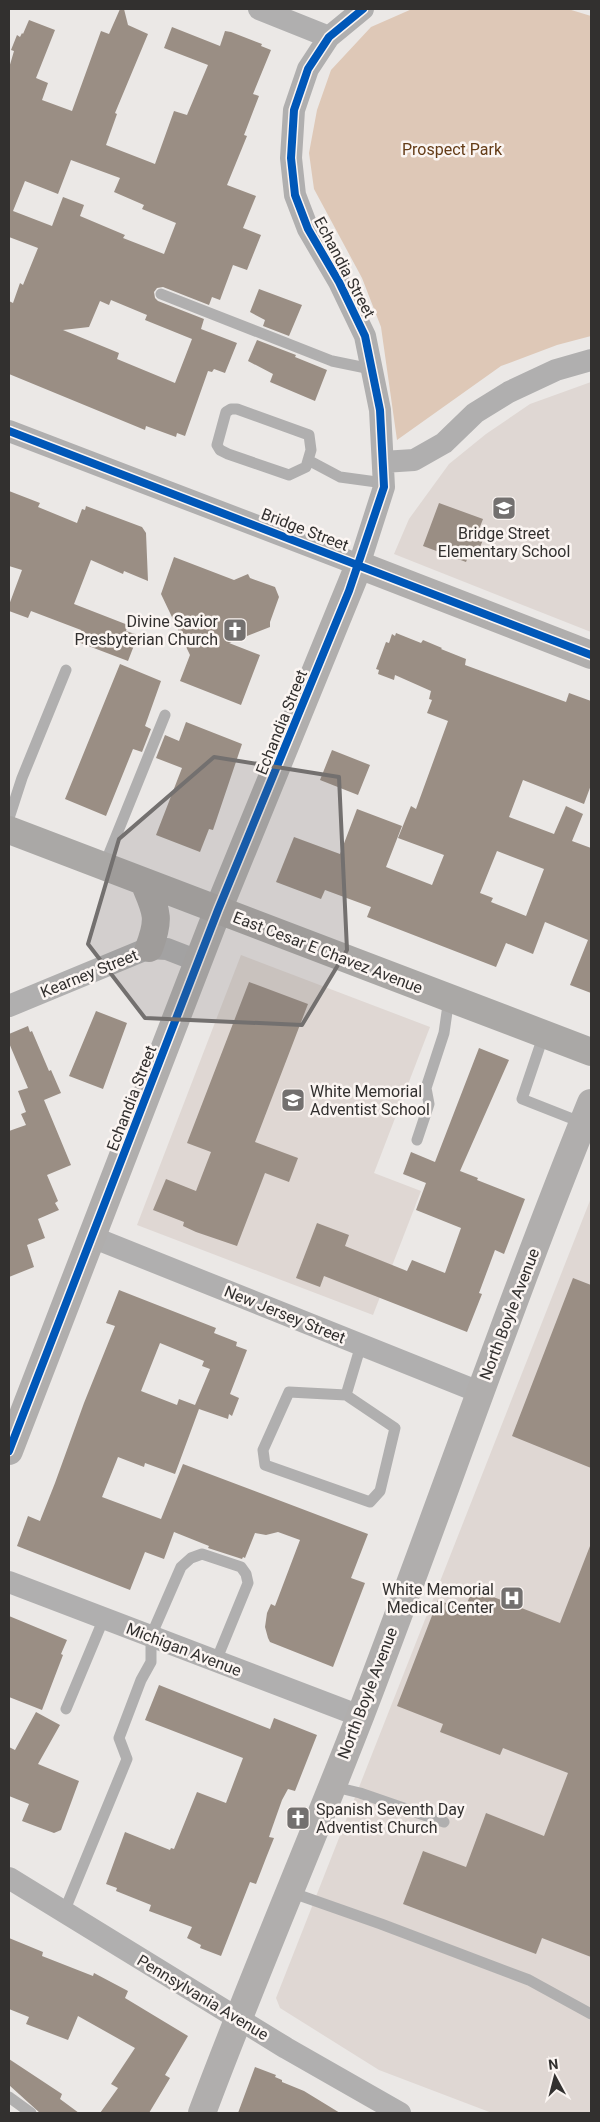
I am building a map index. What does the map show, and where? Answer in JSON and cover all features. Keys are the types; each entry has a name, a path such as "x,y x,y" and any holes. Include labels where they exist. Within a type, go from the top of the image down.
{"main road":[{"name":"East Cesar E Chavez Avenue","path":"9,830 591,1052"},
{"path":"144,882 156,912 156,930 149,948"}],"street":[{"path":"259,9 329,37"},
{"name":"Echandia Street","path":"9,1451 218,910 359,565 383,472 380,410 365,336 339,282 308,229 295,195 291,158 294,110 308,69 329,37 363,9"},
{"path":"383,472 414,460 444,443 475,413 509,392 556,370 591,360"},
{"name":"Bridge Street","path":"9,431 591,655"},
{"name":"Kearney Street","path":"9,1006 149,948 167,949 198,961"},
{"name":"North Boyle Avenue","path":"202,2113 237,2018 360,1716 479,1392 587,1113"},
{"name":"New Jersey Street","path":"92,1237 479,1392"},
{"name":"Michigan Avenue","path":"9,1582 360,1716"},
{"name":"Pennsylvania Avenue","path":"9,1878 237,2018 400,2113"}],"lane":[{"path":"161,294 332,361 371,368"},
{"path":"231,409 237,409 309,435 311,443 308,460 306,467 289,475 220,450 216,445 226,412 231,409"},
{"path":"308,460 340,477 383,472"},
{"path":"9,818 22,778 66,670"},
{"path":"104,866 165,715"},
{"path":"416,1140 429,1104 426,1088 444,1033 449,998"},
{"path":"544,1034 522,1099 587,1113"},
{"path":"346,1395 361,1345"},
{"path":"289,1392 346,1395 395,1428 380,1491 370,1502 265,1465 263,1450 289,1392"},
{"path":"64,1912 127,1759 119,1738 141,1680 150,1662 151,1636 181,1567 191,1558 202,1554 241,1567 246,1574 248,1583 216,1661"},
{"path":"66,1709 104,1618"},
{"path":"331,1786 360,1793 444,1822"},
{"path":"288,1892 381,1924 529,1980 591,2014"},
{"path":"9,2097 31,2113"}],"highlighted area":[{"path":"214,757 339,777 347,950 302,1025 145,1018 88,944 119,839"}],"shaded area":[{"name":"Bridge Street Elementary School","path":"591,382 591,632 394,554 409,519 449,464 486,434 530,404"},
{"name":"White Memorial Adventist School","path":"241,955 430,1027 374,1173 421,1191 373,1315 137,1225"},
{"name":"White Memorial Medical Center","path":"591,1198 591,2113 492,2113 379,2070 280,2008 276,1998"}],"green space":[{"name":"Prospect Park","path":"412,9 568,9 591,16 591,336 557,345 501,366 397,440 381,327 362,278 314,189 309,153 317,110 331,70 371,27"}],"building":[{"path":"120,9 124,9 128,25 148,34 115,113 117,114 106,145 155,164 174,111 187,115 208,65 164,48 172,27 220,46 225,31 231,32 262,44 261,46 271,50 253,94 259,96 244,135 247,136 227,185 256,196 243,228 261,235 247,270 233,265 220,300 212,297 209,305 163,287 157,288 154,292 155,298 158,301 204,319 201,329 237,343 225,373 214,369 212,372 208,371 185,436 177,433 176,437 146,426 145,430 9,374 9,301 13,303 20,283 23,285 38,248 9,237 9,68 14,51 11,50 17,35 20,37 23,34 29,20 55,30 36,78 48,83 42,100 72,111 101,31 109,34","holes":["71,160 120,178 114,192 144,205 142,209 176,223 164,254 123,238 125,235 80,216 84,205 63,197 52,226 13,211 25,181 58,194","111,300 147,315 145,320 192,339 175,383 117,359 119,353 63,330 89,327 100,301 109,305"]},
{"path":"259,289 302,305 289,336 263,326 265,320 250,312"},
{"path":"257,340 296,355 295,357 327,370 315,401 270,382 273,374 248,361"},
{"path":"9,491 40,503 38,507 77,523 82,509 85,510 86,506 142,527 146,533 148,581 124,571 123,574 91,560 74,604 128,625 126,631 138,635 128,661 78,642 81,630 31,611 28,618 9,611 9,605 22,570 9,566"},
{"path":"439,503 483,519 478,532 485,535 478,552 471,549 466,562 423,546"},
{"path":"174,557 234,580 248,574 250,578 275,587 279,597 270,627 229,643 260,655 241,705 180,681 190,655 161,594"},
{"path":"396,633 421,643 423,640 466,659 465,665 566,702 569,693 591,701 591,785 584,804 523,780 509,817 554,834 566,806 583,814 572,841 591,848 591,993 570,985 588,940 545,922 533,954 506,943 496,967 367,917 371,907 325,890 321,899 276,882 294,837 340,854 357,809 402,826 386,867 432,885 444,855 398,838 411,806 416,809 448,721 427,713 432,700 429,699 431,691 395,675 394,680 378,674 379,670 376,669 386,642 389,643 392,634 395,636","holes":["497,851 544,869 526,916 491,902 493,898 480,893"]},
{"path":"120,664 161,681 145,726 151,729 142,752 133,749 106,816 65,799"},
{"path":"186,722 242,744 213,830 209,829 200,852 156,835 182,768 156,758 165,735 179,741"},
{"path":"332,750 370,765 358,795 320,780"},
{"path":"249,982 308,1004 255,1142 298,1158 289,1182 265,1173 237,1246 196,1232 183,1226 184,1222 153,1210 166,1179 196,1191 211,1152 187,1143"},
{"path":"96,1011 127,1023 103,1089 69,1076"},
{"path":"28,1026 61,1093 44,1100 71,1165 47,1175 58,1201 55,1203 59,1210 38,1219 45,1238 27,1245 34,1267 9,1277 9,1131 26,1125 21,1114 26,1112 18,1091 28,1088 9,1043 9,1034"},
{"path":"479,1048 509,1060 460,1171 478,1178 477,1180 525,1199 504,1254 495,1250 479,1293 482,1294 467,1332 324,1276 320,1287 296,1278 317,1223 349,1235 345,1246 407,1271 412,1260 445,1273 461,1228 416,1210 426,1183 403,1174 411,1152 435,1162"},
{"path":"573,1278 591,1285 591,1468 512,1436"},
{"path":"119,1290 216,1328 214,1333 237,1342 236,1346 247,1350 230,1394 239,1398 232,1416 229,1414 228,1419 199,1409 175,1474 145,1463 144,1467 118,1457 102,1497 161,1519 183,1464 368,1534 351,1578 365,1583 333,1667 270,1642 265,1627 267,1613 271,1604 275,1606 300,1540 278,1532 266,1535 255,1533 245,1558 243,1557 242,1559 208,1548 209,1546 174,1532 164,1559 145,1552 130,1590 17,1546 28,1516 40,1521 115,1326 106,1323","holes":["160,1343 204,1361 202,1366 210,1369 195,1405 179,1399 177,1405 141,1391"]},
{"path":"590,1546 591,1957 542,1938 536,1954 403,1904 423,1851 466,1867 486,1813 544,1836 568,1773 503,1748 500,1755 440,1732 443,1724 397,1706 438,1600 464,1610 473,1589 560,1623"},
{"path":"9,1616 67,1640 42,1710 9,1697"},
{"path":"159,1685 270,1729 274,1718 317,1735 295,1791 288,1789 282,1800 269,1837 274,1838 256,1884 250,1882 221,1956 200,1948 201,1945 187,1938 192,1927 149,1911 151,1905 116,1891 117,1888 106,1884 125,1832 170,1850 171,1848 174,1849 197,1792 226,1803 243,1758 145,1720"},
{"path":"36,1712 60,1725 38,1764 79,1781 61,1830 54,1833 22,1821 29,1804 9,1796 9,1747 15,1750"},
{"path":"9,1938 43,1952 42,1956 93,1976 94,1973 128,1991 125,1998 188,2036 165,2075 170,2078 149,2113 100,2113 118,2088 111,2084 135,2048 78,2016 68,2040 26,2024 29,2017 9,2009"},
{"path":"9,2059 62,2094 60,2099 79,2113 40,2113 9,2085"},
{"path":"255,2067 276,2075 275,2077 282,2080 282,2082 304,2091 340,2113 238,2113"}],"cycle path":[{"path":"9,1451 218,910 349,591 384,487 380,410 365,336 339,282 308,229 295,195 291,158 294,110 308,69 329,37 363,9"},
{"path":"9,431 591,655"}],"place":[{"name":"Bridge Street Elementary School","path":"504,508"},
{"name":"Divine Savior Presbyterian Church","path":"235,630"},
{"name":"White Memorial Adventist School","path":"293,1100"},
{"name":"White Memorial Medical Center","path":"512,1598"},
{"name":"Spanish Seventh Day Adventist Church","path":"298,1818"}]}
